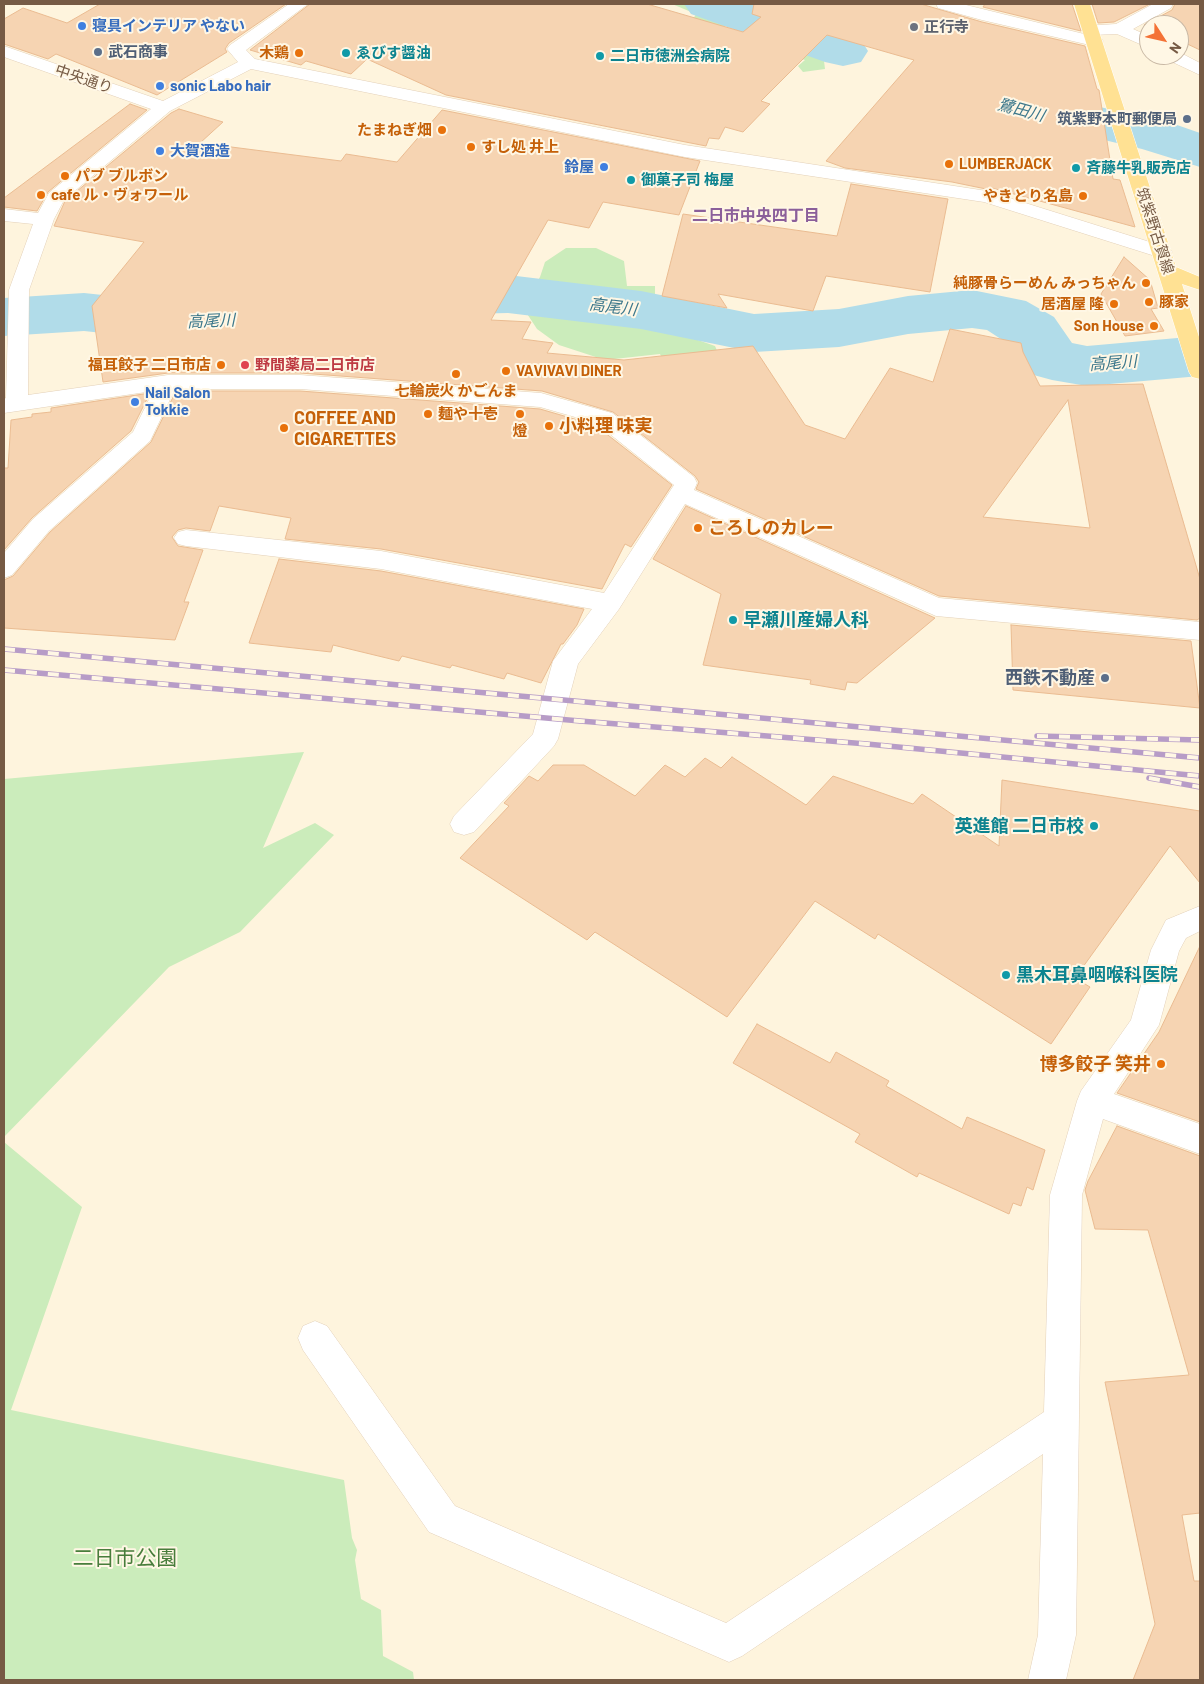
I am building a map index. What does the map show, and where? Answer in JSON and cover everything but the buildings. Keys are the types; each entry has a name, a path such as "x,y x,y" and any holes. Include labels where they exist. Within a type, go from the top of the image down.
{"main road":[{"name":"筑紫野古賀線","path":"1082,4 1200,372"},
{"path":"1169,272 1195,282"}],"street":[{"path":"300,4 236,49 249,63 685,151 987,197 1162,252"},
{"path":"944,4 988,16 1092,35 1120,29 1166,4"},
{"path":"1120,29 1139,39"},
{"name":"中央通り","path":"4,51 164,107"},
{"path":"249,63 164,107 56,197 44,218 14,293 19,338 10,405 168,382 300,382 541,400 604,418 686,482 682,493 610,603 566,661 545,739 464,824"},
{"path":"4,215 44,218"},
{"path":"4,569 41,525 142,436 168,382"},
{"path":"682,493 936,608 1200,631"},
{"path":"186,538 381,560 610,603"},
{"path":"1047,1680 1057,1636 1066,1195 1092,1101 1144,1025 1165,950 1176,929 1200,918"},
{"path":"1092,1101 1200,1139"},
{"path":"315,1338 442,1520 728,1643 1061,1421"}],"green space":[{"path":"672,4 773,4 770,6 849,34 847,42 838,44 835,54 824,61 825,69 803,72 798,66 805,60 798,58 766,35 726,26 711,30 691,23 696,14"},
{"path":"566,248 596,248 624,261 627,286 655,286 655,295 701,306 712,315 695,339 715,346 719,355 666,367 660,354 605,360 559,345 537,329 522,306 540,277 545,262"},
{"path":"304,752 263,848 315,823 334,835 240,932 169,967 4,1137 4,779"},
{"name":"二日市公園","path":"4,1142 82,1207 11,1410 344,1480 352,1538 357,1550 355,1560 361,1599 381,1610 383,1656 413,1672 414,1680 4,1680"}],"waterway":[{"name":"鷺田川","path":"708,4 843,51"},
{"name":"鷺田川","path":"994,103 1042,116 1100,123 1158,136 1200,151"},
{"name":"高尾川","path":"395,303 426,296 508,294 641,310 754,333 839,328 908,315 972,309 1004,314 1032,331 1052,360 1087,366 1200,356"},
{"name":"高尾川","path":"4,317 84,312 177,322 204,322"}],"railway":[{"path":"4,649 1200,758"},
{"path":"4,670 580,721 867,744 1200,776"},
{"path":"1037,736 1200,740"},
{"path":"1149,778 1200,787"}],"place":[{"name":"寝具インテリア やない","path":"82,26"},
{"name":"正行寺","path":"914,27"},
{"name":"武石商事","path":"98,52"},
{"name":"木鶏","path":"299,53"},
{"name":"ゑびす醤油","path":"346,53"},
{"name":"二日市徳洲会病院","path":"600,56"},
{"name":"sonic Labo hair","path":"160,86"},
{"name":"筑紫野本町郵便局","path":"1187,119"},
{"name":"たまねぎ畑","path":"442,130"},
{"name":"すし処 井上","path":"471,147"},
{"name":"大賀酒造","path":"160,151"},
{"name":"LUMBERJACK","path":"949,164"},
{"name":"鈴屋","path":"604,167"},
{"name":"斉藤牛乳販売店","path":"1076,168"},
{"name":"パブ ブルボン","path":"65,176"},
{"name":"御菓子司 梅屋","path":"631,180"},
{"name":"cafe ル・ヴォワール","path":"41,195"},
{"name":"やきとり名島","path":"1083,196"},
{"name":"純豚骨らーめん みっちゃん","path":"1146,283"},
{"name":"豚家","path":"1149,302"},
{"name":"居酒屋 隆","path":"1114,304"},
{"name":"Son House","path":"1154,326"},
{"name":"福耳餃子 二日市店","path":"221,365"},
{"name":"野間薬局二日市店","path":"245,365"},
{"name":"VAVIVAVI DINER","path":"506,371"},
{"name":"七輪炭火 かごんま","path":"456,374"},
{"name":"Nail Salon Tokkie","path":"135,402"},
{"name":"麺や十壱","path":"428,414"},
{"name":"燈","path":"520,414"},
{"name":"小料理 味実","path":"549,426"},
{"name":"COFFEE AND CIGARETTES","path":"284,428"},
{"name":"ころしのカレー","path":"698,528"},
{"name":"早瀬川産婦人科","path":"733,620"},
{"name":"西鉄不動産","path":"1105,678"},
{"name":"英進館 二日市校","path":"1094,826"},
{"name":"黒木耳鼻咽喉科医院","path":"1006,975"},
{"name":"博多餃子 笑井","path":"1161,1064"}],"district":[{"name":"二日市中央四丁目","path":"756,216"}]}
